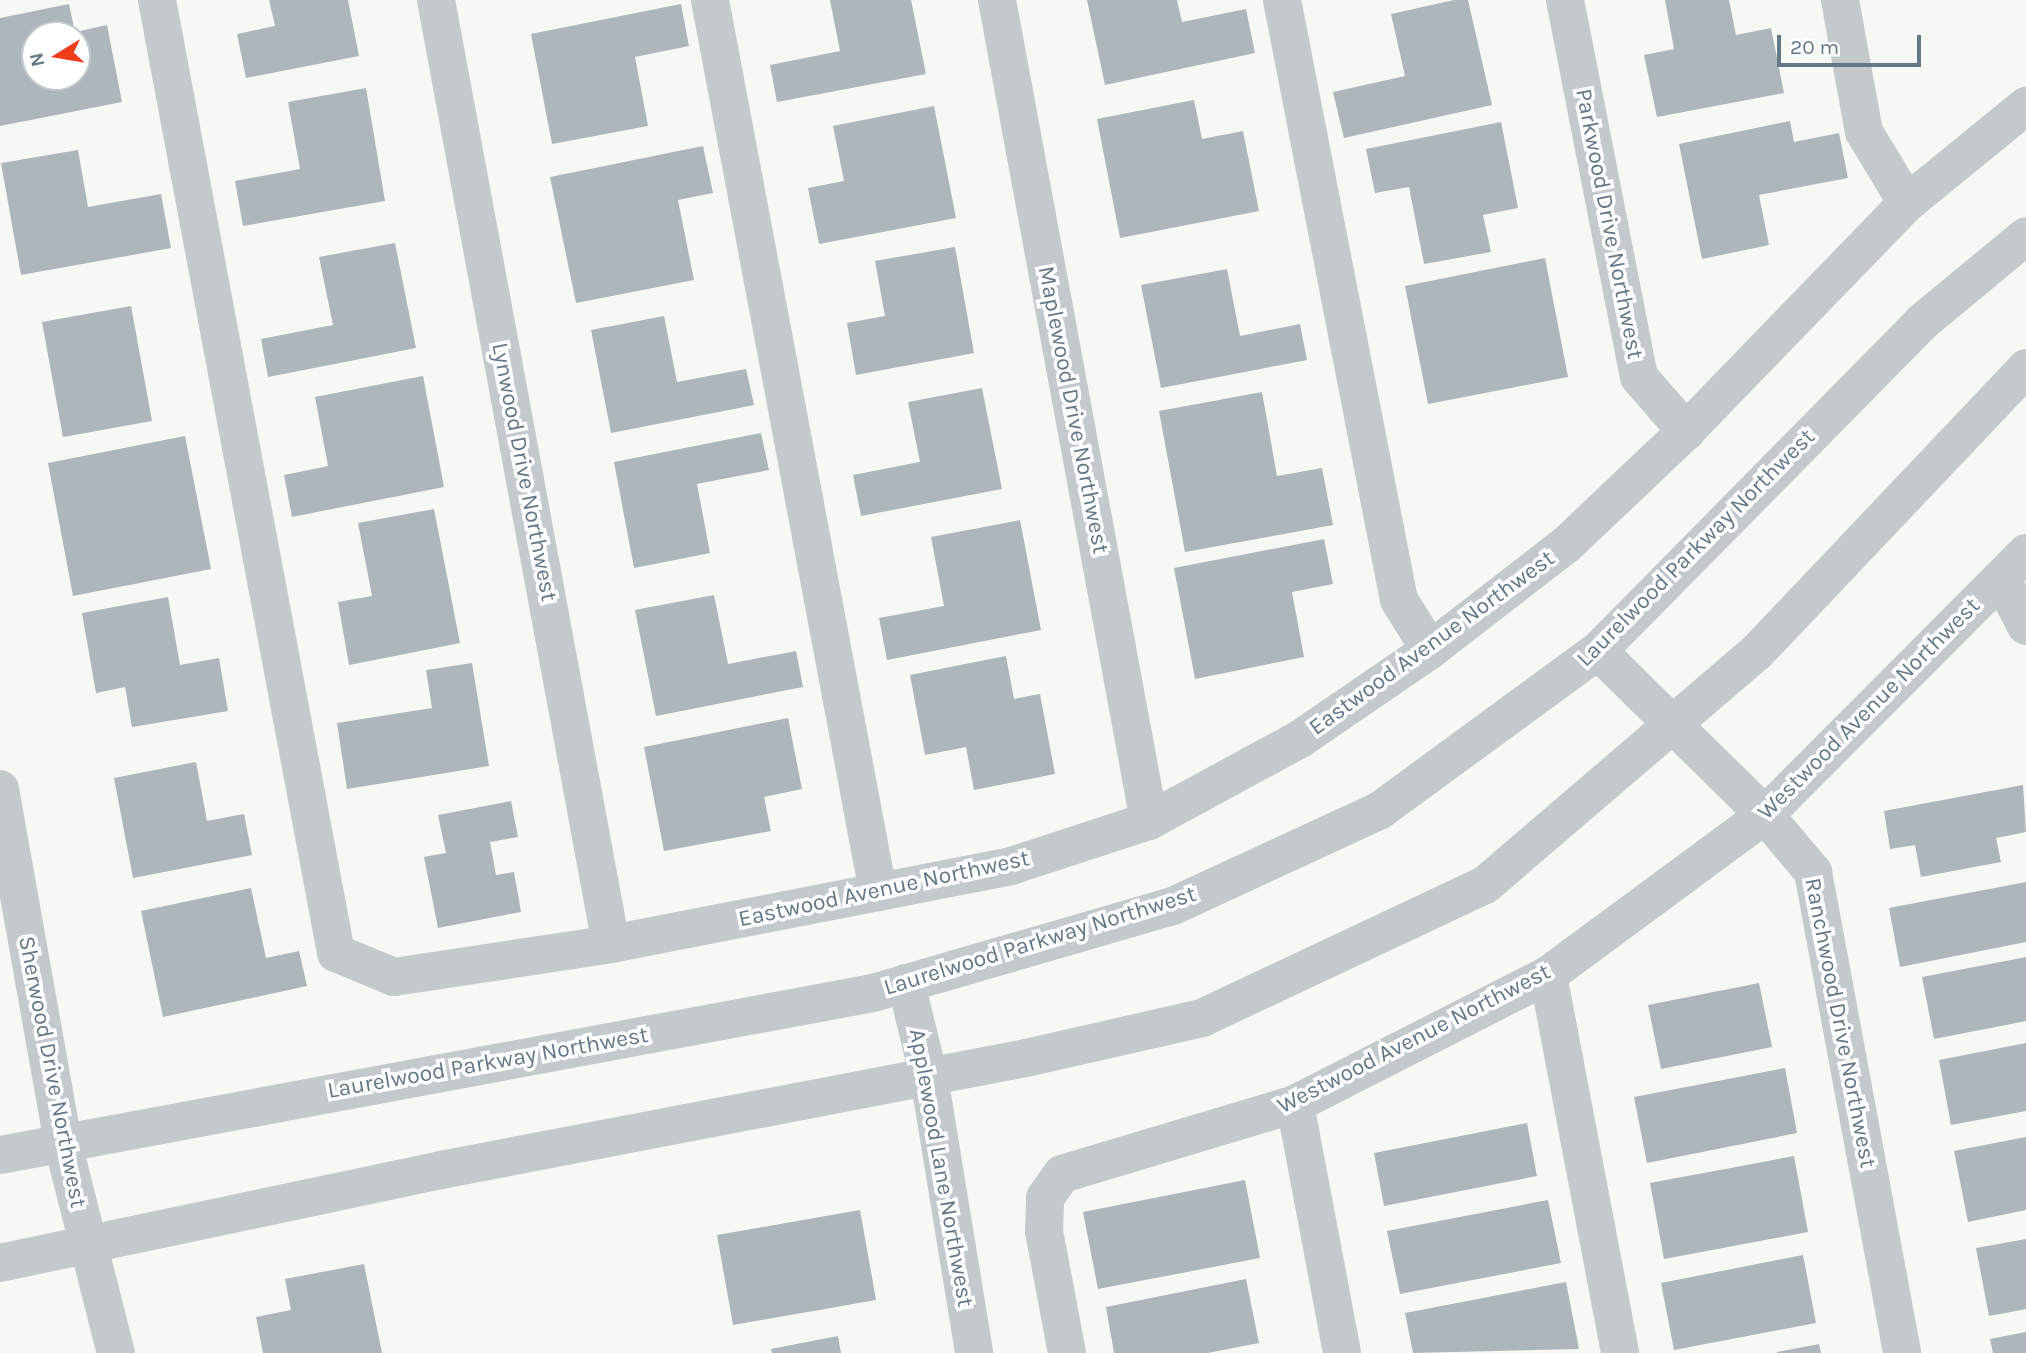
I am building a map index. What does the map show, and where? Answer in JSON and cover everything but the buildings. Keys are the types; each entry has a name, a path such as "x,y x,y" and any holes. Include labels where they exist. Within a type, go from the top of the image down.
{"street":[{"name":"Eastwood Avenue Northwest","path":"157,0 335,953 394,977 611,943 1011,866 1149,821 1300,739 1430,650 1566,545 1686,431 1907,203 2026,106"},
{"name":"Lynwood Drive Northwest","path":"436,0 611,943"},
{"path":"710,0 878,892"},
{"name":"Maplewood Drive Northwest","path":"996,0 1149,821"},
{"path":"1282,0 1399,600 1430,650"},
{"name":"Parkwood Drive Northwest","path":"1565,0 1639,377 1686,431"},
{"path":"1840,0 1864,132 1907,203"},
{"name":"Laurelwood Parkway Northwest","path":"0,1156 906,983 1173,906 1379,811 1598,651 1921,323 2026,236"},
{"path":"0,1263 441,1170 929,1077 1202,1018 1485,885 1675,727 1756,653 2026,368"},
{"path":"2013,566 2026,626"},
{"name":"Westwood Avenue Northwest","path":"1067,1353 1044,1231 1045,1198 1062,1174 1295,1104 1548,975 1765,815 2013,566"},
{"name":"Ranchwood Drive Northwest","path":"1598,651 1765,815 1813,872 1902,1353"},
{"name":"Sherwood Drive Northwest","path":"0,789 63,1144 86,1246 116,1353"},
{"path":"1548,975 1620,1353"},
{"name":"Applewood Lane Northwest","path":"906,983 929,1077 974,1353"},
{"path":"1295,1104 1342,1353"}]}
